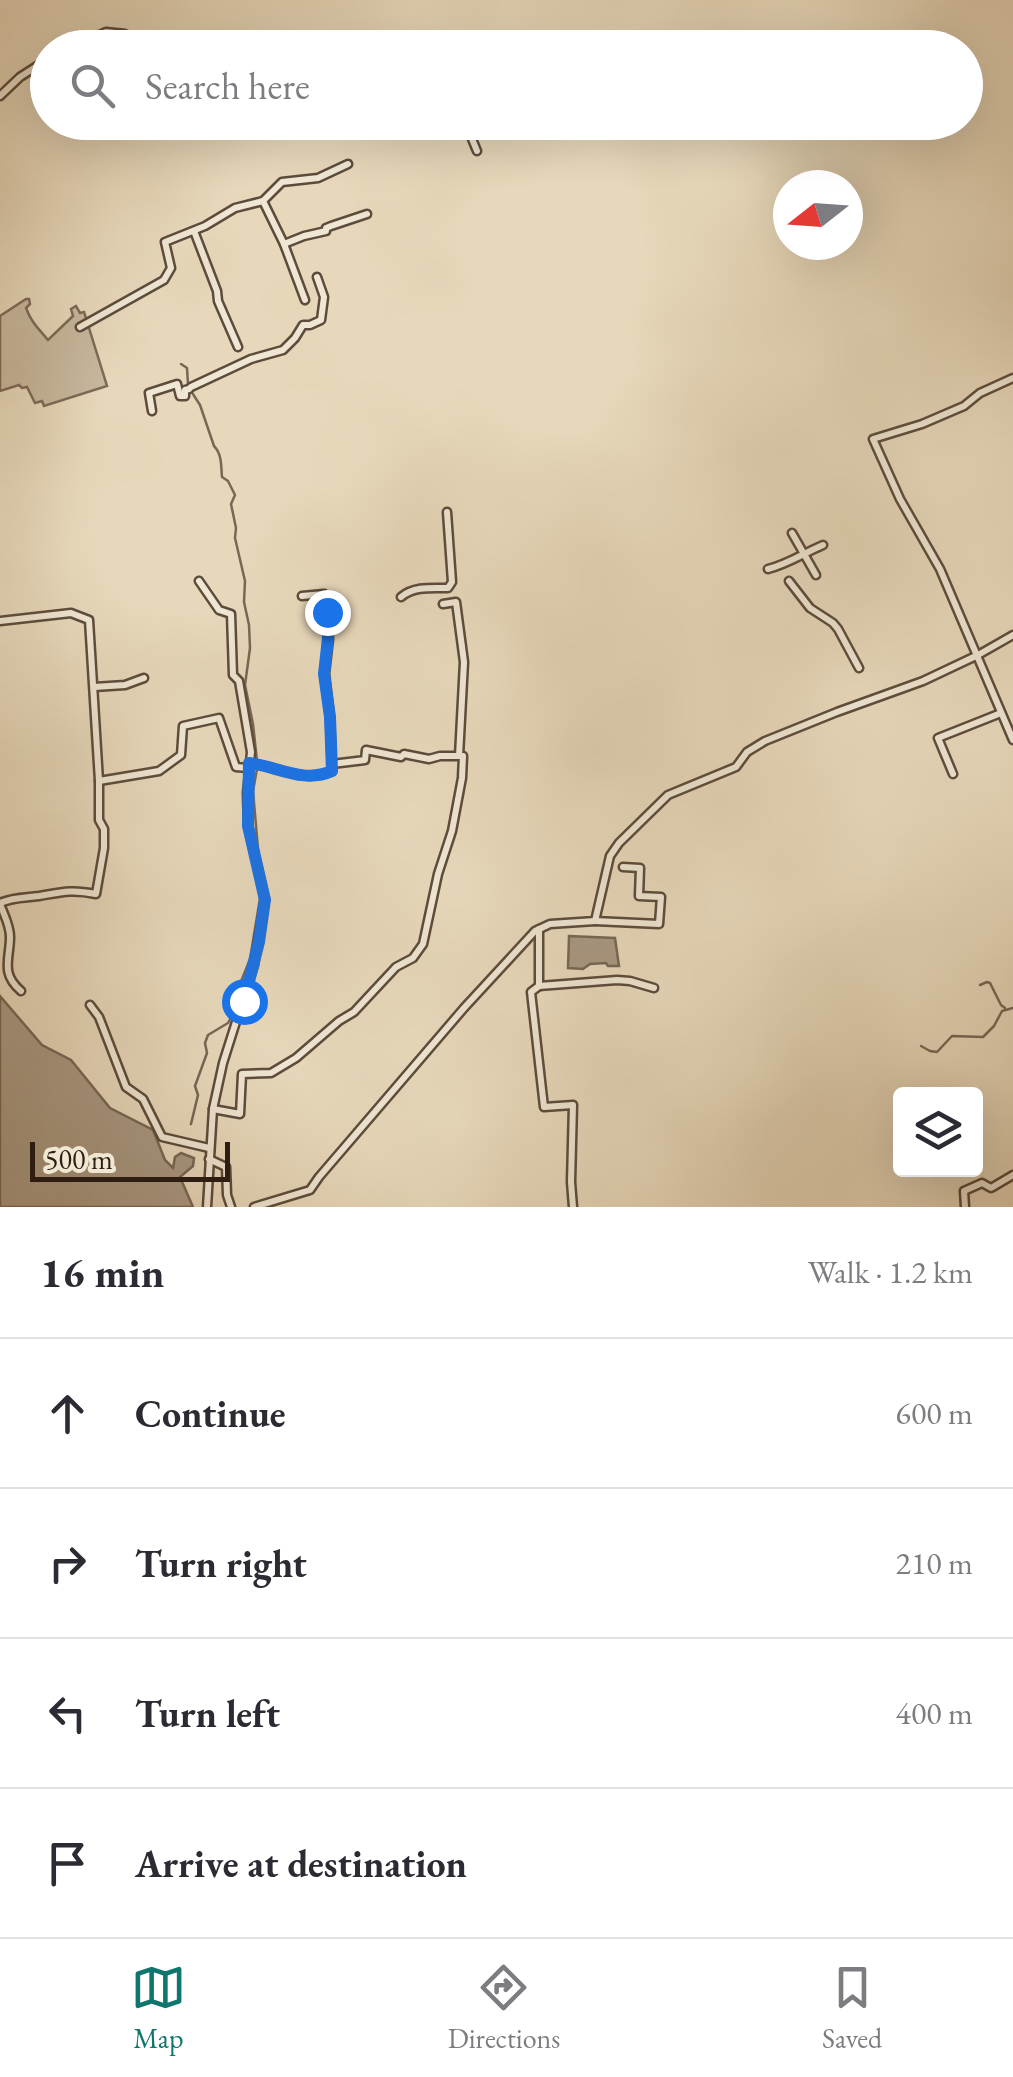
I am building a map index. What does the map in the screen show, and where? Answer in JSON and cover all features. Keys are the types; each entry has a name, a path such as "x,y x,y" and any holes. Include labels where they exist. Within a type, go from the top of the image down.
{"street":[{"path":"0,96 30,70"},
{"path":"472,140 476,151"},
{"path":"80,327 164,280 171,268 165,242 170,238 194,231 235,208 263,200 282,182 318,178 348,164"},
{"path":"263,200 305,300"},
{"path":"284,244 367,214"},
{"path":"194,231 238,347"},
{"path":"152,411 149,393 177,384 180,396 185,396 186,390 251,359 282,350 303,325 322,320 324,297 317,277"},
{"path":"1013,378 980,393 964,406 872,439 936,562 1013,740"},
{"path":"402,597 418,589 448,588 452,582 448,512"},
{"path":"792,533 816,575"},
{"path":"768,569 783,566 823,545"},
{"path":"783,566 810,608 838,629 859,668"},
{"path":"199,581 220,610 231,614 233,675 239,681 251,752 248,826 265,900 254,965 213,1109 207,1207"},
{"path":"100,780 159,771 181,756 182,726 219,718 236,767 260,764 292,775 330,774 324,674 328,638 326,600 324,594 302,596"},
{"path":"332,764 365,760 366,750 429,759 459,756 464,662 456,602 442,604"},
{"path":"0,621 71,613 90,620 100,820 104,829 96,894 66,890 11,898 0,904 9,926 7,972 11,984 21,990"},
{"path":"595,920 610,856 618,843 668,795 736,767 747,752 766,741 923,681 1013,635"},
{"path":"94,687 126,685 144,678"},
{"path":"954,774 938,738 1001,712"},
{"path":"213,1109 240,1114 242,1074 271,1073 296,1058 354,1012 423,944 452,831 463,756"},
{"path":"254,1207 310,1190 464,1008 539,929 550,924 595,920 659,924 662,897 639,896 640,868 623,866"},
{"path":"538,986 539,929"},
{"path":"573,1207 573,1106 544,1107 531,992 538,986 616,980 654,988"},
{"path":"90,1005 99,1017 126,1087 143,1098 162,1137 209,1148"},
{"path":"209,1159 226,1167 230,1207"},
{"path":"965,1207 964,1190 982,1182 991,1188 1013,1175"}],"shaded area":[{"path":"26,299 30,317 48,340 73,316 71,309 76,306 80,313 84,312 107,386 44,406 42,401 35,403 27,387 19,385 0,391 0,316"},
{"path":"569,936 615,938 619,966 606,963 568,968"},
{"path":"0,996 42,1045 71,1060 110,1108 153,1130 165,1160 173,1168 175,1157 181,1153 194,1158 193,1166 180,1177 193,1207 0,1207"}],"waterway":[{"path":"181,364 187,368 188,384"},
{"path":"191,391 221,460 222,477 235,495 231,504 249,625 245,685 257,761"},
{"path":"257,769 253,791 259,860"},
{"path":"191,1124 198,1095 195,1086 207,1053 205,1043 208,1035 228,1023 234,1012 250,959 261,892"},
{"path":"980,985 990,983 1005,1008"},
{"path":"921,1046 937,1052 952,1036 983,1037 1002,1011 1013,1008"}],"route":[{"path":"244,1001 265,900 248,826 249,763 292,775 332,771 324,674 328,655 327,612"}]}
